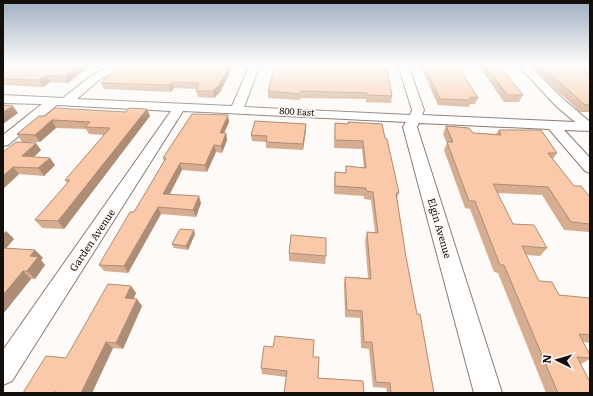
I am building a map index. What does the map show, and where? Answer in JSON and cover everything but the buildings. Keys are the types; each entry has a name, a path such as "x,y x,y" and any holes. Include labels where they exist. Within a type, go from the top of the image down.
{"street":[{"path":"3,142 87,83"},
{"path":"237,110 248,83"},
{"name":"Elgin Avenue","path":"409,83 418,110 410,127 488,393"},
{"path":"541,83 560,103 589,127"},
{"name":"800 East","path":"3,99 589,127"},
{"name":"Garden Avenue","path":"3,372 180,107"},
{"path":"553,125 590,168"}]}
